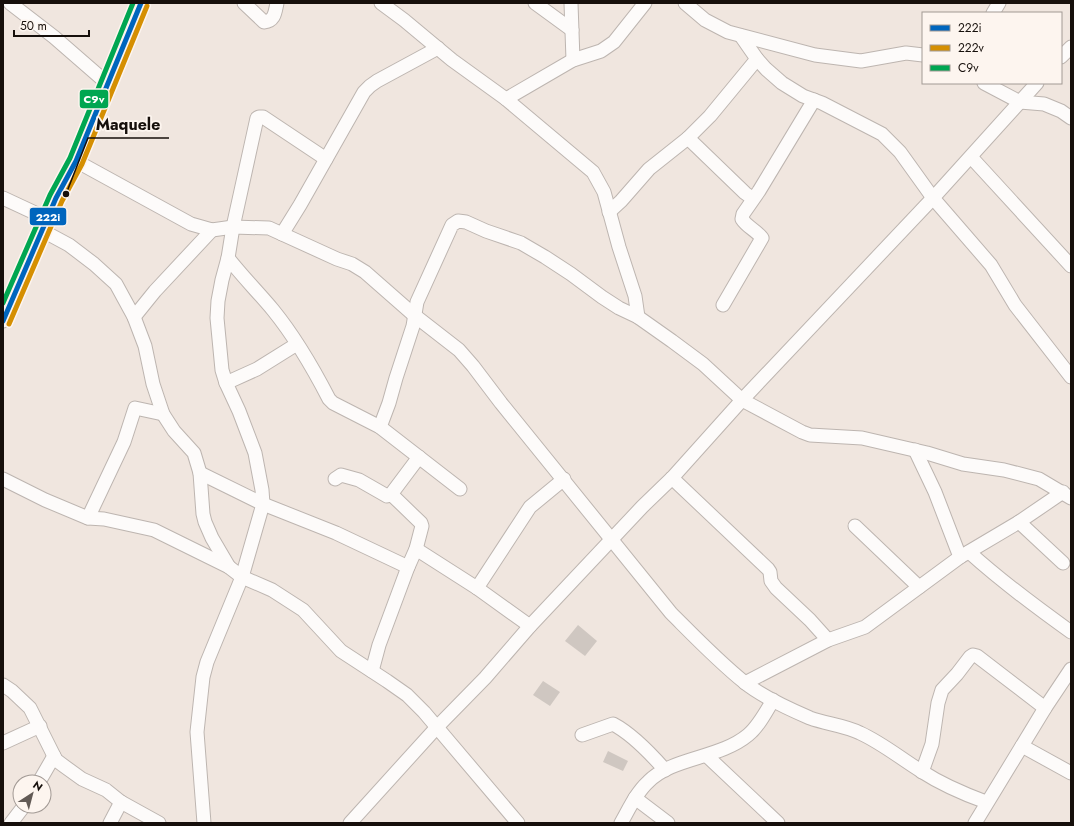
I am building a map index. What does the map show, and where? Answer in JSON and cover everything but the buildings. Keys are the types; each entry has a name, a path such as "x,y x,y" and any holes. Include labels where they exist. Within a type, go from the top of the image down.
{"street":[{"path":"10,3 54,37 108,84"},
{"path":"3,321 46,225 56,198 76,161 141,3"},
{"path":"244,3 264,22 273,18 277,3"},
{"path":"381,3 452,60 506,99 593,172 604,192 635,296 638,317"},
{"path":"535,3 572,30"},
{"path":"571,3 573,60"},
{"path":"506,99 573,60 601,51 614,42 645,3"},
{"path":"685,3 705,20 728,32 815,55 861,61 906,53 922,55"},
{"path":"741,36 757,59 782,83 802,96 814,100 882,134 889,140 904,157 933,198 991,265 1015,305 1071,377"},
{"path":"1062,57 1071,47"},
{"path":"282,234 364,92 370,86 438,48"},
{"path":"609,212 621,201 649,169 688,138 710,116 757,59"},
{"path":"986,84 1020,102 1044,104 1061,111 1071,118"},
{"path":"350,823 437,727 485,678 530,626 642,507 672,478 742,400 971,157 1036,84"},
{"path":"722,305 762,238 756,230 745,224 742,219 743,214 814,100"},
{"path":"204,823 197,732 203,677 207,662 242,577 263,504 255,453 222,370 217,318 219,294 257,118 263,117 326,159"},
{"path":"688,138 752,198"},
{"path":"971,157 1071,266"},
{"path":"76,161 191,224 212,230 233,227 269,228 337,259 352,264 365,272 414,315 459,350 672,613 698,640 745,683 773,700 811,718 859,732 894,752 922,772 951,788 986,802"},
{"path":"3,198 46,225 116,284 134,317 145,346 153,384 163,414 174,431 194,453 200,473 205,522 212,538 229,567"},
{"path":"380,427 413,326 417,302 452,225 458,221 466,222 486,231 521,243 545,257 571,274 602,298 638,317 704,364 742,400 802,432 810,435 862,438 914,450 962,464 1004,470 1039,479 1067,495"},
{"path":"134,317 155,291 212,230"},
{"path":"228,258 273,310 307,358 329,399 333,403 380,427 460,489"},
{"path":"226,383 257,369 297,344"},
{"path":"88,518 124,442 135,408 163,414"},
{"path":"914,450 964,554 987,568 1044,613 1071,632"},
{"path":"392,495 419,457"},
{"path":"200,473 263,504 336,533 408,567"},
{"path":"335,479 341,475 359,480 387,496 392,495 421,523 422,526 416,548 379,645 372,671"},
{"path":"672,478 768,569 770,572 771,581 776,588 810,620 828,640"},
{"path":"3,479 45,500 88,518 104,519 154,530 229,567 242,577 272,590 300,607 336,646 406,695 424,712 518,823"},
{"path":"477,588 530,507 564,479"},
{"path":"745,683 828,640 865,627 964,554 1067,495"},
{"path":"1019,522 1063,563"},
{"path":"855,526 919,587"},
{"path":"416,548 477,588 530,626"},
{"path":"922,772 932,744 940,696 946,686 973,655 977,656 1045,708"},
{"path":"974,823 1045,708 1071,670"},
{"path":"3,686 12,691 30,708 54,756 64,766 82,779 106,790 121,802 159,823"},
{"path":"621,823 635,798 648,782 664,770 707,756 734,745 754,730 773,700"},
{"path":"582,735 613,724 637,742 664,770"},
{"path":"3,743 40,726"},
{"path":"1022,746 1071,773"},
{"path":"43,774 54,756"},
{"path":"707,756 771,820"},
{"path":"635,798 668,823"},
{"path":"110,823 121,802"},
{"path":"11,823 18,814"}],"transit line":[{"name":"C9v","path":"3,303 50,195 70,158 133,3"},
{"name":"222i","path":"3,321 56,198 76,161 141,3"},
{"name":"222v","path":"9,324 62,201 82,164 147,6"}],"place":[{"name":"Maquele","path":"66,194"}]}
